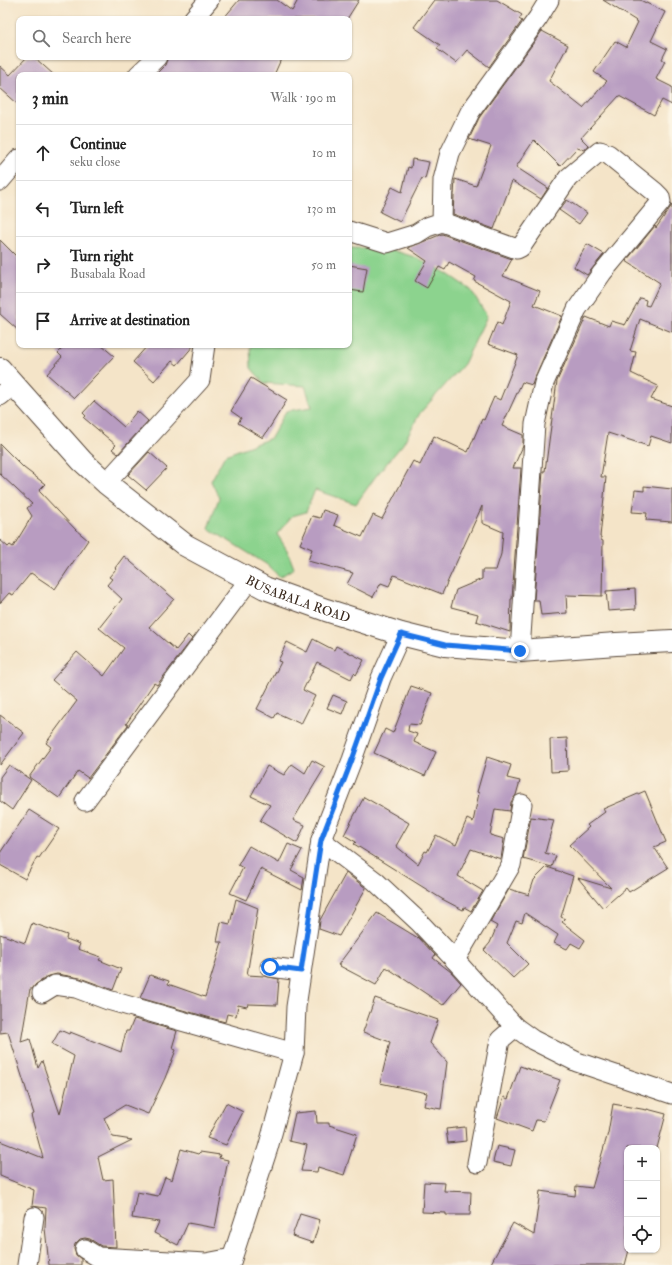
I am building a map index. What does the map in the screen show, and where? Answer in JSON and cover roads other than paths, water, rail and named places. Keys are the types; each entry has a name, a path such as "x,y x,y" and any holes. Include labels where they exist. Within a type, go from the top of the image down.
{"street":[{"path":"196,16 209,0"},
{"path":"442,222 443,180 450,153 470,112 538,18 549,0"},
{"path":"141,72 154,60"},
{"path":"352,232 387,243 416,234 442,222 517,249 521,247 568,178 600,151 608,154 655,192 661,200 661,202 602,273 577,309 544,384 535,424 520,651"},
{"path":"0,181 16,162"},
{"path":"106,483 200,380 205,348"},
{"name":"BUSABALA ROAD","path":"4,383 106,483 185,545 265,588 320,608 401,634 445,645 520,651 672,641"},
{"path":"84,801 249,580"},
{"path":"85,1249 98,1258 231,1262 268,1148 294,1053 296,1007 321,840 352,760 381,678 401,634"},
{"path":"456,960 511,865 522,804"},
{"path":"321,840 375,882 419,922 456,960 515,1027 533,1040 577,1062 672,1094"},
{"path":"270,967 301,971"},
{"path":"42,993 55,985 76,988 108,1000 294,1053"},
{"path":"477,1163 500,1040 515,1027"},
{"path":"27,1265 34,1217"}]}
